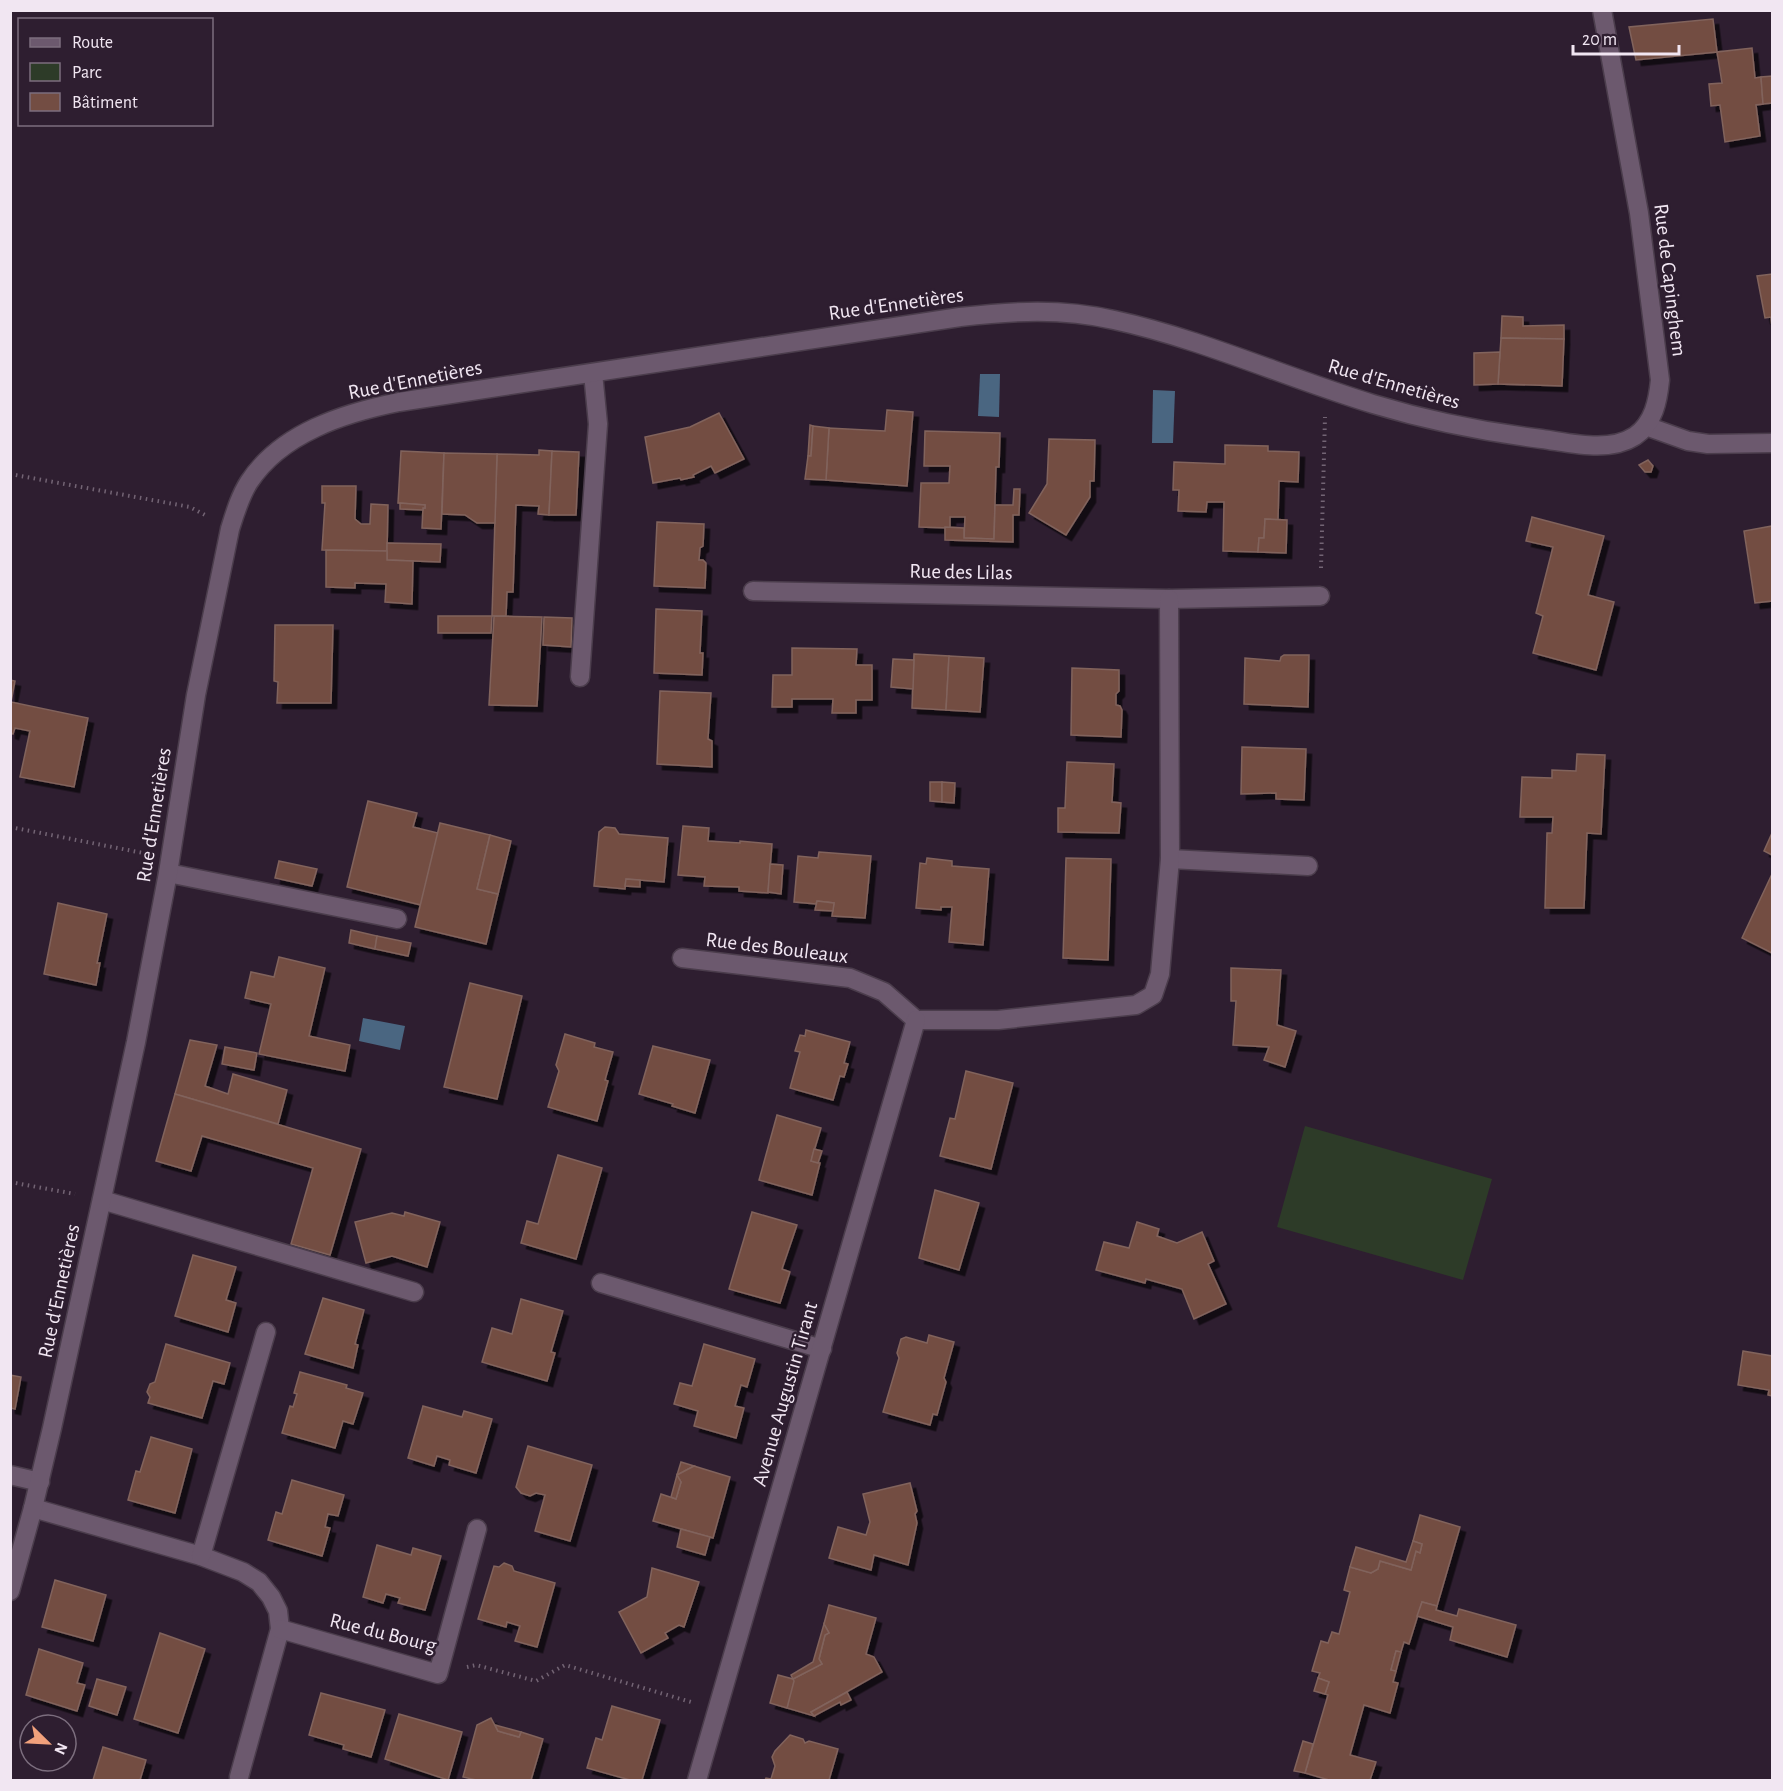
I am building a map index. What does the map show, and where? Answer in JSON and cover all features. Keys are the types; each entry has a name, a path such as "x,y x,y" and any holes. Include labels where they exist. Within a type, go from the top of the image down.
{"street":[{"name":"Rue de Capinghem","path":"1602,10 1639,213 1659,359 1658,400 1646,426"},
{"name":"Rue d'Ennetières","path":"10,1591 40,1482 136,1042 169,866 196,695 230,529 243,494 260,467 275,452 322,425 372,408 399,402 960,317 1031,310 1086,315 1143,327 1326,389 1450,425 1596,446 1635,436 1646,426"},
{"path":"580,677 598,424 593,373"},
{"path":"1646,426 1688,441 1708,444 1773,443"},
{"name":"Rue des Lilas","path":"753,591 1169,599 1320,596"},
{"path":"916,1020 998,1020 1136,1005 1153,995 1160,974 1170,859 1169,599"},
{"path":"1170,859 1308,866"},
{"path":"169,866 397,919"},
{"name":"Rue des Bouleaux","path":"682,958 850,978 884,992 916,1020"},
{"name":"Avenue Augustin Tirant","path":"697,1780 916,1020"},
{"path":"102,1200 414,1292"},
{"path":"601,1283 822,1349"},
{"path":"201,1556 266,1332"},
{"path":"10,1475 40,1482"},
{"path":"33,1508 201,1556 243,1572 260,1582 278,1611 280,1629 239,1777"},
{"name":"Rue du Bourg","path":"280,1629 438,1674 477,1529"}],"path":[{"path":"1320,596 1326,389"},
{"path":"10,474 190,507 230,529"},
{"path":"10,827 169,866"},
{"path":"10,1182 102,1200"},
{"path":"438,1674 476,1665 536,1681 565,1665 717,1710"}],"green space":[{"path":"1305,1126 1492,1179 1463,1280 1277,1227"}],"water":[{"path":"980,374 1000,374 999,417 978,416"},
{"path":"1153,390 1175,391 1173,443 1152,443"},
{"path":"363,1018 405,1026 400,1050 359,1041"}],"building":[{"path":"1713,19 1717,52 1636,60 1629,27"},
{"path":"1752,48 1755,78 1761,77 1763,104 1756,105 1760,136 1725,142 1720,105 1711,106 1709,84 1722,83 1717,52"},
{"path":"1772,76 1772,103 1763,104 1761,77"},
{"path":"1772,274 1772,327 1771,317 1765,318 1757,276"},
{"path":"1502,316 1523,317 1523,326 1564,325 1564,339 1501,338"},
{"path":"1501,338 1564,339 1562,386 1498,384"},
{"path":"1500,352 1498,384 1474,385 1474,353"},
{"path":"887,410 913,412 907,486 826,480 829,428 885,431"},
{"path":"719,413 744,459 715,473 711,466 693,475 694,477 653,483 645,437 690,427"},
{"path":"810,425 813,426 811,456 808,456"},
{"path":"813,426 829,428 826,480 805,479 808,456 811,456"},
{"path":"925,431 1000,433 999,467 996,467 994,539 964,538 965,517 950,517 950,528 919,527 921,483 949,483 950,466 924,466"},
{"path":"1049,439 1095,440 1094,481 1090,481 1090,497 1066,535 1029,513 1047,484"},
{"path":"1225,445 1268,446 1268,451 1299,452 1298,482 1279,481 1278,520 1265,519 1264,538 1259,538 1258,552 1223,551 1224,502 1207,502 1206,512 1178,511 1179,490 1173,490 1174,462 1225,464"},
{"path":"539,450 552,451 549,515 538,514 539,506 516,505 513,592 507,592 506,616 492,616 497,454 539,455"},
{"path":"401,451 444,453 441,529 422,528 425,505 398,503"},
{"path":"552,451 579,452 576,515 549,515"},
{"path":"444,453 497,454 495,523 477,523 465,515 442,514"},
{"path":"1648,460 1653,466 1651,472 1645,472 1639,465"},
{"path":"322,486 356,486 355,519 361,524 370,524 371,504 388,505 387,551 322,550 325,503 322,503"},
{"path":"1014,489 1020,489 1019,515 1013,515 1013,542 945,540 945,527 964,528 964,538 994,539 995,505 1013,505"},
{"path":"400,503 425,505 425,508 423,510 400,509"},
{"path":"1532,517 1604,536 1588,595 1614,602 1596,670 1533,653 1543,616 1536,613 1553,547 1526,541"},
{"path":"1265,519 1287,520 1286,553 1258,552 1259,538 1264,538"},
{"path":"657,522 704,524 703,546 700,548 699,560 706,563 705,588 654,586"},
{"path":"1772,526 1772,601 1755,603 1744,531"},
{"path":"387,543 441,544 440,562 387,560"},
{"path":"326,550 387,551 387,560 413,561 412,604 385,602 386,584 355,583 355,588 326,587"},
{"path":"656,609 702,611 700,653 703,653 702,675 654,673"},
{"path":"438,616 492,616 491,633 438,633"},
{"path":"494,616 542,617 537,706 489,705"},
{"path":"544,617 572,618 571,647 543,645"},
{"path":"275,625 333,625 331,703 277,703 278,682 274,681"},
{"path":"792,648 857,649 856,665 872,665 872,700 856,700 856,713 832,713 833,699 792,699 792,707 772,707 773,675 792,675"},
{"path":"914,654 949,656 946,710 912,708"},
{"path":"1284,655 1309,655 1308,707 1244,704 1245,658 1280,661"},
{"path":"949,656 984,658 980,712 946,710"},
{"path":"893,659 914,660 913,689 891,687"},
{"path":"1072,668 1119,670 1116,705 1122,710 1121,737 1071,735"},
{"path":"10,680 15,681 11,702 88,718 74,787 20,777 30,731 15,728 13,734 10,733"},
{"path":"660,691 711,693 708,739 712,741 712,767 657,764"},
{"path":"1242,747 1306,749 1304,800 1276,799 1276,793 1241,794"},
{"path":"1577,754 1605,755 1601,834 1587,833 1584,908 1545,908 1547,833 1552,833 1553,817 1520,817 1522,777 1552,778 1552,770 1576,771"},
{"path":"1067,762 1114,764 1112,802 1121,803 1119,833 1058,832 1058,808 1065,808"},
{"path":"930,782 942,782 942,802 930,801"},
{"path":"942,782 955,783 954,803 942,802"},
{"path":"368,801 417,813 413,827 438,833 421,905 347,887"},
{"path":"440,823 490,835 477,889 498,894 486,944 415,927"},
{"path":"683,826 709,828 708,841 772,844 768,893 739,891 739,887 704,886 705,877 678,875"},
{"path":"605,827 615,828 619,834 668,838 664,882 626,879 625,889 594,886 599,832"},
{"path":"1772,833 1772,855 1764,851"},
{"path":"490,835 511,841 498,894 477,889"},
{"path":"819,852 871,856 865,918 832,916 834,903 794,902 798,856 818,858"},
{"path":"927,858 952,861 952,866 989,869 983,945 949,942 952,907 941,907 941,910 916,908 920,863 926,864"},
{"path":"1066,858 1111,859 1108,960 1063,958"},
{"path":"279,861 317,869 312,886 275,878"},
{"path":"770,864 783,865 781,894 768,892"},
{"path":"1772,874 1772,953 1742,938"},
{"path":"626,879 640,880 640,887 625,886"},
{"path":"817,901 834,903 833,911 815,910"},
{"path":"58,903 107,914 97,963 100,963 96,985 44,974"},
{"path":"351,930 377,936 375,949 349,943"},
{"path":"377,936 411,943 408,956 375,949"},
{"path":"279,957 325,968 309,1036 350,1045 345,1071 259,1054 271,1004 245,998 251,972 274,977"},
{"path":"1231,968 1281,970 1277,1025 1296,1031 1285,1067 1264,1060 1269,1047 1233,1045 1236,1001 1231,1001"},
{"path":"470,983 522,996 497,1099 444,1087"},
{"path":"806,1030 850,1042 844,1063 848,1064 844,1077 840,1076 833,1100 790,1088 800,1052 795,1051 800,1035 805,1036"},
{"path":"565,1034 595,1043 594,1047 613,1052 597,1121 548,1107 559,1071 556,1065"},
{"path":"190,1040 217,1045 205,1086 228,1094 233,1074 287,1090 278,1124 175,1094"},
{"path":"653,1046 710,1060 695,1113 639,1094"},
{"path":"225,1047 257,1053 254,1070 222,1064"},
{"path":"966,1071 1013,1083 991,1169 940,1156 950,1118 955,1119"},
{"path":"175,1094 361,1149 330,1255 291,1244 313,1168 202,1136 191,1171 156,1161"},
{"path":"777,1115 821,1128 811,1161 820,1163 812,1195 759,1180"},
{"path":"814,1149 822,1151 818,1163 811,1161"},
{"path":"558,1155 602,1168 576,1259 521,1243 527,1221 538,1224"},
{"path":"935,1190 979,1203 959,1270 919,1258"},
{"path":"405,1212 440,1222 427,1267 392,1256 366,1263 355,1222 392,1213 404,1216"},
{"path":"752,1212 797,1225 782,1269 790,1272 780,1303 729,1289"},
{"path":"1137,1222 1159,1229 1157,1236 1177,1243 1202,1232 1214,1261 1208,1264 1226,1304 1194,1319 1182,1289 1146,1279 1145,1283 1096,1270 1104,1242 1129,1248"},
{"path":"193,1255 236,1267 226,1300 236,1303 228,1332 175,1316"},
{"path":"323,1298 364,1310 355,1344 358,1345 353,1368 305,1354"},
{"path":"521,1299 563,1311 551,1352 555,1353 547,1381 482,1362 492,1328 512,1334"},
{"path":"929,1335 954,1342 937,1415 933,1414 930,1425 883,1412 899,1358 897,1353 901,1339 906,1337 927,1343"},
{"path":"166,1344 230,1363 224,1384 213,1381 202,1418 148,1403 150,1397 147,1392 150,1384 155,1382"},
{"path":"704,1344 755,1359 747,1387 741,1385 735,1406 744,1408 736,1438 694,1426 698,1411 674,1404 680,1383 692,1386"},
{"path":"1743,1351 1772,1356 1772,1396 1768,1395 1769,1390 1738,1385"},
{"path":"300,1372 347,1385 346,1388 363,1393 353,1424 343,1421 335,1448 282,1433 290,1406 293,1407 297,1394 294,1393"},
{"path":"10,1375 21,1377 15,1409 10,1408"},
{"path":"423,1406 462,1417 464,1411 492,1419 476,1473 449,1465 450,1460 437,1456 434,1466 408,1458"},
{"path":"151,1437 192,1449 175,1513 128,1500 136,1471 140,1472"},
{"path":"528,1446 592,1465 570,1541 535,1531 545,1495 536,1493 530,1496 521,1493 516,1487"},
{"path":"681,1462 694,1466 677,1475"},
{"path":"694,1466 730,1477 713,1538 653,1521 661,1494 676,1499 681,1482 677,1475"},
{"path":"677,1475 681,1482 676,1499 671,1497"},
{"path":"292,1480 344,1495 338,1516 328,1514 325,1527 330,1528 322,1556 268,1540 276,1512 282,1514"},
{"path":"910,1483 917,1511 915,1514 917,1523 908,1565 874,1555 871,1570 829,1558 838,1527 866,1535 870,1522 863,1494"},
{"path":"1420,1515 1460,1527 1437,1606 1422,1602 1409,1644 1404,1642 1401,1652 1396,1651 1391,1670 1396,1671 1393,1682 1398,1683 1390,1713 1364,1705 1350,1755 1376,1762 1370,1780 1329,1780 1305,1773 1328,1695 1325,1694 1329,1682 1318,1678 1320,1673 1312,1671 1321,1641 1328,1643 1332,1632 1339,1634 1350,1592 1344,1590 1350,1567 1371,1573 1378,1569 1380,1561 1411,1570 1416,1551 1420,1553 1422,1544 1413,1541"},
{"path":"681,1529 710,1537 705,1555 677,1547"},
{"path":"1413,1541 1422,1544 1420,1553 1416,1551 1411,1570 1380,1561 1378,1569 1371,1573 1350,1567 1356,1547 1406,1562"},
{"path":"377,1545 411,1555 413,1548 441,1556 425,1610 398,1603 400,1598 386,1594 383,1603 363,1597"},
{"path":"504,1563 512,1566 514,1571 555,1583 537,1647 515,1641 520,1626 507,1622 506,1627 478,1619 494,1566 499,1567"},
{"path":"652,1568 699,1582 684,1627 679,1625 665,1633 668,1638 641,1653 619,1612 647,1597"},
{"path":"55,1580 106,1595 93,1641 42,1627"},
{"path":"1422,1602 1437,1606 1436,1610 1457,1616 1459,1609 1516,1625 1507,1657 1450,1640 1453,1627 1417,1616"},
{"path":"829,1605 876,1618 866,1654 874,1657 882,1672 811,1712 814,1716 787,1708 793,1679 822,1664 819,1659 825,1635 829,1633 824,1624"},
{"path":"824,1624 829,1633 825,1635 819,1659 822,1664 793,1679 791,1675 813,1662"},
{"path":"160,1633 205,1649 178,1733 134,1719"},
{"path":"39,1649 83,1663 77,1683 85,1685 77,1711 26,1695"},
{"path":"1396,1651 1401,1652 1396,1671 1391,1670"},
{"path":"778,1675 794,1681 787,1708 770,1703"},
{"path":"1318,1678 1329,1682 1325,1694 1314,1691"},
{"path":"97,1679 126,1687 117,1715 89,1706"},
{"path":"847,1692 851,1700 841,1705 840,1702 814,1716 811,1712"},
{"path":"321,1693 385,1710 371,1757 343,1749 344,1745 309,1735"},
{"path":"612,1706 660,1720 642,1780 630,1780 587,1768 596,1738 602,1740"},
{"path":"399,1714 462,1732 448,1780 385,1759"},
{"path":"491,1718 498,1731 519,1737 521,1732 543,1739 531,1780 476,1780 463,1777 477,1725"},
{"path":"495,1725 521,1732 519,1737 498,1731"},
{"path":"790,1735 803,1739 805,1743 809,1741 838,1749 829,1780 765,1780 766,1778 771,1779 775,1766 772,1757 775,1751"},
{"path":"1303,1741 1313,1744 1305,1773 1294,1771"},
{"path":"103,1747 146,1760 140,1780 93,1780"}]}
